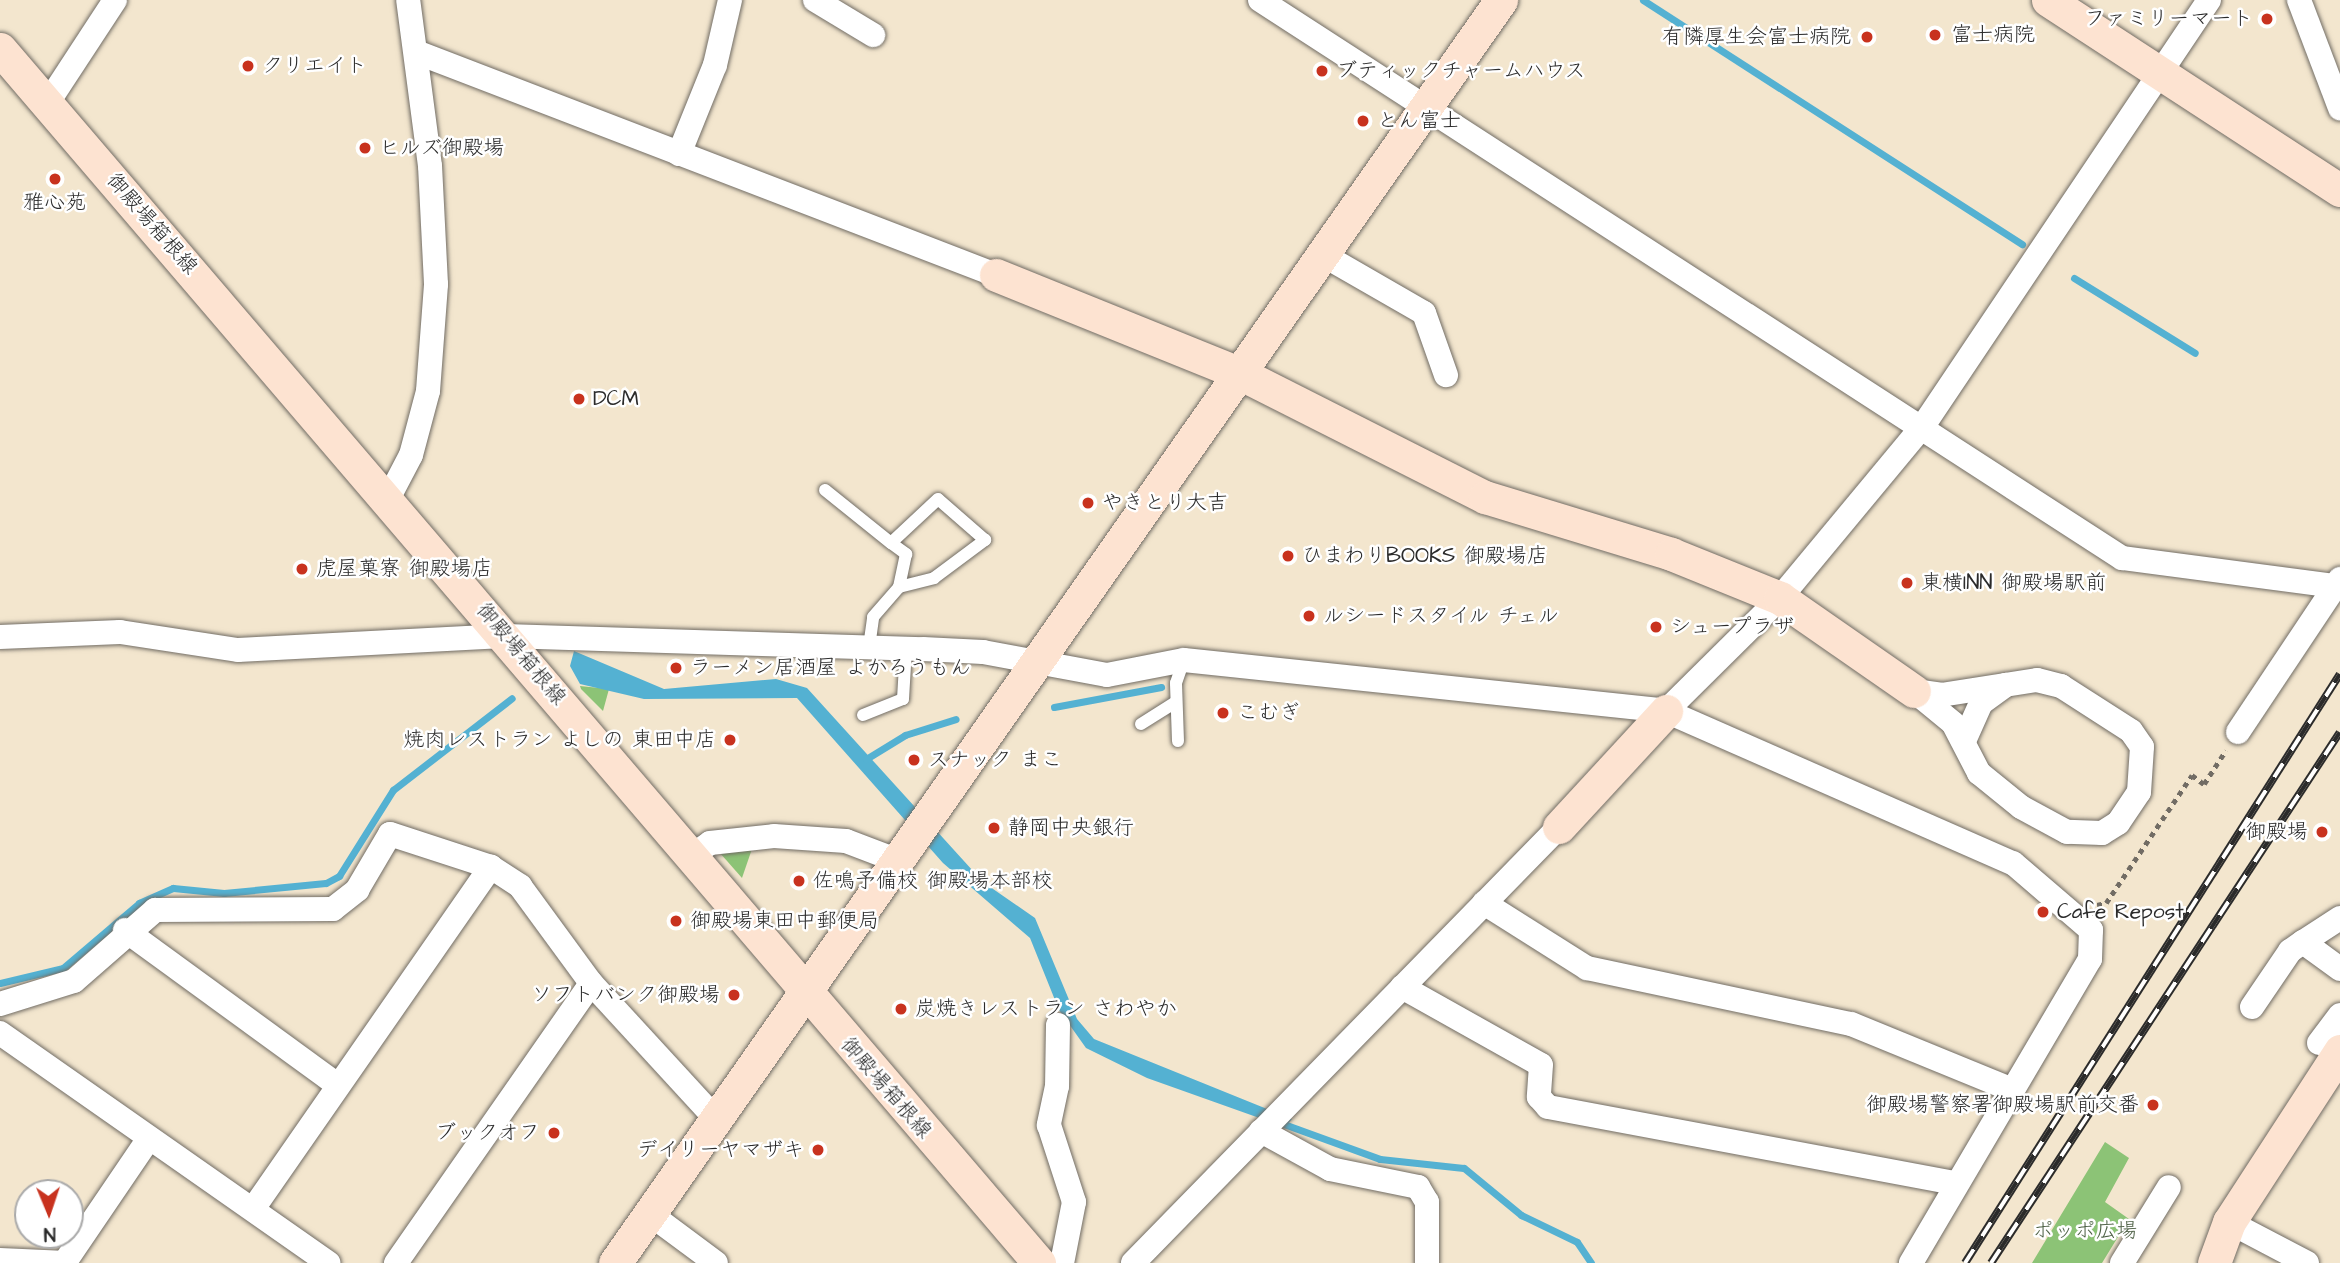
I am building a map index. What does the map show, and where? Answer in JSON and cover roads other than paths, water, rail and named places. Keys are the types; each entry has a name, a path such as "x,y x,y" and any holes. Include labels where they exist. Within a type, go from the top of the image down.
{"street":[{"path":"47,104 115,0"},
{"path":"389,497 411,455 428,391 436,284 416,52 408,0"},
{"path":"680,154 715,65 730,0"},
{"path":"815,0 873,34"},
{"path":"1260,0 1923,426 2122,558 2338,583 2238,732"},
{"path":"615,1263 917,840 1243,375 1501,0"},
{"path":"2048,0 2340,190"},
{"path":"1133,1263 1559,827 1666,711 1780,598 1923,426 2209,0"},
{"path":"2307,2 2340,108"},
{"name":"御殿場箱根線","path":"0,49 389,497 806,996 1039,1263"},
{"path":"416,52 996,275 1243,375 1485,497 1671,554 1780,598 1914,691 1953,723 1979,773 2021,807 2075,833 2102,833 2118,823 2140,792 2146,769 2142,747 2131,731 2061,686 2011,681 1941,695 1914,691"},
{"path":"1325,256 1424,313 1446,375"},
{"path":"0,637 120,632 238,650 505,636 906,648 983,652 1039,665 1107,675 1184,660 1666,711 2013,863 2091,930 2090,959 2010,1089 1911,1263"},
{"path":"1964,741 1981,703 2011,681"},
{"path":"0,1004 74,981 125,930 155,910 332,909 357,890 390,834 491,867 520,886 592,983 716,1119"},
{"path":"690,857 710,843 774,836 846,841 917,840"},
{"path":"253,1209 337,1084 491,867"},
{"path":"1484,903 1587,968 1852,1024 2010,1089"},
{"path":"2252,1007 2290,951 2340,918"},
{"path":"125,930 337,1084"},
{"path":"2303,942 2340,969"},
{"path":"396,1263 592,983"},
{"path":"1402,987 1541,1065 1539,1097 1548,1107 1956,1183"},
{"path":"2214,1263 2229,1222 2329,1047 2340,1015"},
{"path":"1058,1024 1058,1086 1049,1125 1073,1202 1062,1263"},
{"path":"0,1033 148,1140 253,1209 328,1263"},
{"path":"1261,1131 1330,1169 1418,1187 1427,1202 1427,1263"},
{"path":"0,1260 65,1263 148,1140"},
{"path":"2122,1263 2169,1187"},
{"path":"650,1214 716,1263"},
{"path":"2229,1222 2307,1263"}],"lane":[{"path":"825,490 906,554 899,587 873,617 869,647"},
{"path":"891,543 938,499 985,540 934,578 899,587"},
{"path":"863,715 903,699 906,648"},
{"path":"1178,741 1176,702 1184,660"},
{"path":"1141,724 1176,702"}],"water":[{"path":"574,651 664,689 776,679 807,688 983,882 1035,918 1077,1019 1094,1039 1292,1119 1285,1127 1147,1078 1086,1048 1059,1010 1030,938 943,863 797,698 644,699 580,684 570,666"}],"waterway":[{"path":"1643,0 2022,244"},
{"path":"2074,278 2195,353"},
{"path":"1054,707 1161,687"},
{"path":"0,983 63,968 139,903 173,888 224,893 326,883 339,876 393,790 512,698"},
{"path":"866,759 905,735 956,719"},
{"path":"1281,1123 1380,1159 1464,1168 1521,1215 1577,1242 1591,1263"}],"railway":[{"path":"1965,1263 2340,674"},
{"path":"1991,1263 2340,732"}],"place":[{"name":"ファミリーマート","path":"2267,19"},
{"name":"富士病院","path":"1935,35"},
{"name":"有隣厚生会富士病院","path":"1867,37"},
{"name":"クリエイト","path":"248,66"},
{"name":"ブティックチャームハウス","path":"1322,71"},
{"name":"とん富士","path":"1363,121"},
{"name":"ヒルズ御殿場","path":"365,148"},
{"name":"雅心苑","path":"55,179"},
{"name":"DCM","path":"579,399"},
{"name":"やきとり大吉","path":"1088,503"},
{"name":"ひまわりBOOKS 御殿場店","path":"1288,556"},
{"name":"虎屋菓寮 御殿場店","path":"302,569"},
{"name":"東横INN 御殿場駅前","path":"1907,583"},
{"name":"ルシードスタイル チェル","path":"1309,616"},
{"name":"シュープラザ","path":"1656,627"},
{"name":"ラーメン居酒屋 よかろうもん","path":"676,668"},
{"name":"こむぎ","path":"1223,713"},
{"name":"焼肉レストラン よしの 東田中店","path":"730,740"},
{"name":"スナック まこ","path":"914,760"},
{"name":"静岡中央銀行","path":"994,828"},
{"name":"御殿場","path":"2322,832"},
{"name":"佐鳴予備校 御殿場本部校","path":"799,881"},
{"name":"Cafe Repost","path":"2043,912"},
{"name":"御殿場東田中郵便局","path":"676,921"},
{"name":"ソフトバンク御殿場","path":"734,995"},
{"name":"炭焼きレストラン さわやか","path":"901,1009"},
{"name":"御殿場警察署御殿場駅前交番","path":"2153,1105"},
{"name":"ブックオフ","path":"554,1133"},
{"name":"デイリーヤマザキ","path":"818,1150"}],"park label":[{"name":"ポッポ広場","path":"2085,1231"}]}
